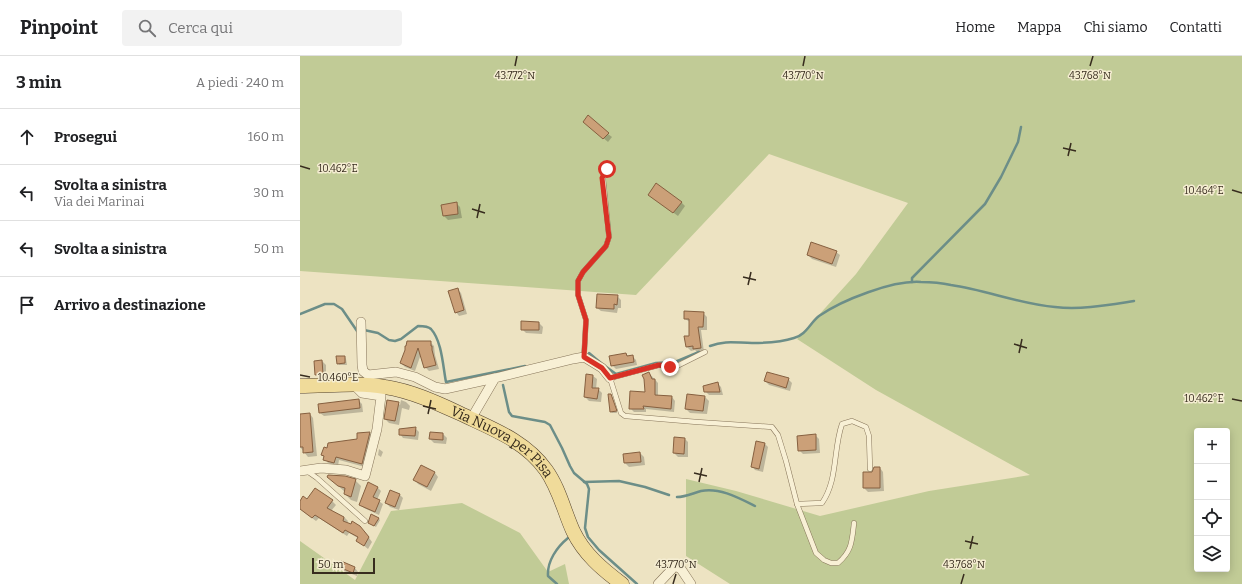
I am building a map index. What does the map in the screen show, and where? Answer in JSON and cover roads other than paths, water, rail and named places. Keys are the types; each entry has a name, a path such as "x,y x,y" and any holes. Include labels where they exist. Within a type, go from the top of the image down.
{"main road":[{"name":"Via Nuova per Pisa","path":"300,386 384,386 407,392 431,401 500,432 518,442 538,460 551,478 582,547 602,569 622,584"}],"street":[{"path":"361,322 362,365 363,371 368,375 396,372 415,377 435,387 445,389 573,358 584,357 602,368 610,378"},
{"path":"470,419 495,378"},
{"path":"303,471 321,468 346,470 365,476 377,429 381,396 362,393 354,385"},
{"path":"658,584 675,566 681,569 691,584"}],"lane":[{"path":"584,357 586,320 578,295 578,281 583,272 606,246 609,237 602,178 607,169"},
{"path":"705,352 675,367 659,365 610,378 621,413 625,416 772,427 778,435 797,504 816,552 824,560 831,563 838,563 845,557 851,547 854,523"},
{"path":"797,504 822,503 828,494 834,470 839,432 842,424 852,421 866,427 869,436 870,469"},
{"path":"303,471 317,478 365,521"}],"waterway":[{"path":"912,282 912,278 985,204 1001,177 1018,142 1021,127"},
{"path":"710,346 726,342 774,342 794,338 805,332 819,316 841,304 868,292 896,284 910,282 948,284 1029,303 1065,308 1134,301"},
{"path":"300,314 325,304 334,304 342,309 357,331"},
{"path":"364,330 378,333 389,340 395,341 401,339 418,326 430,328 438,340 446,382 525,366"},
{"path":"605,366 616,374 656,363 675,362 699,352"},
{"path":"589,353 601,363"},
{"path":"503,385 509,412 512,416 545,422 550,425 574,473 587,484 589,489 585,528 588,537 599,550 637,584"},
{"path":"584,482 619,481 645,487 669,495"},
{"path":"677,497 708,490 729,494 755,506"},
{"path":"557,584 548,576 549,565 557,550 568,538"}]}
